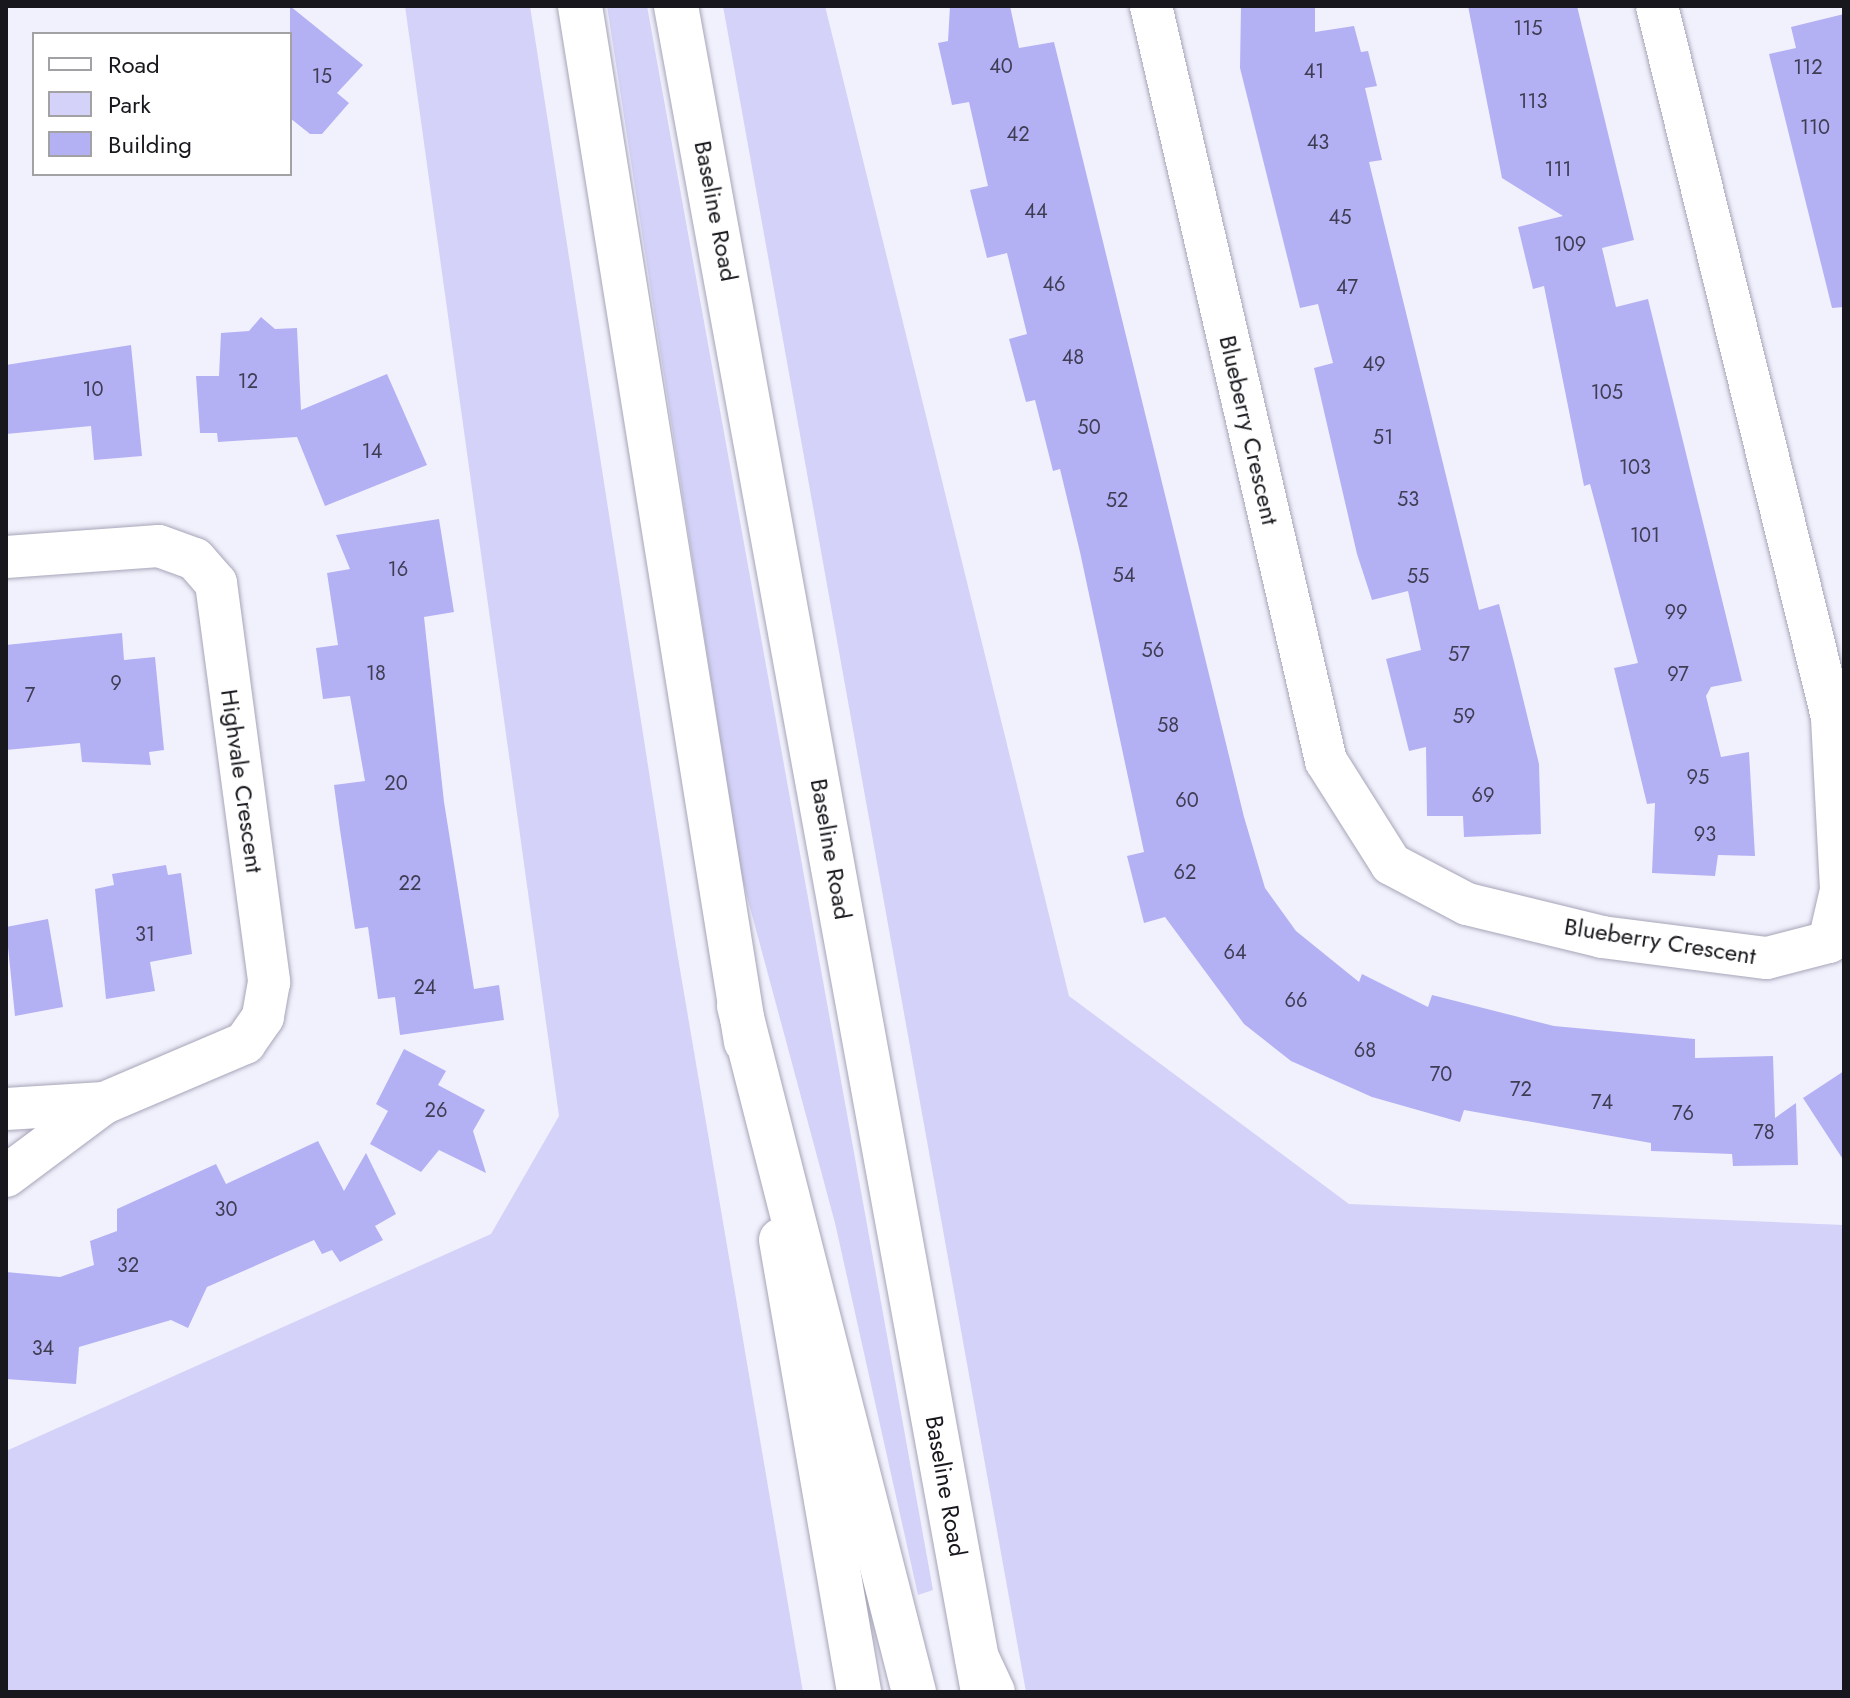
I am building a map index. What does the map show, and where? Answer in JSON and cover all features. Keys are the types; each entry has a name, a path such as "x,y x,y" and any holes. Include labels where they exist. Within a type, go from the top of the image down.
{"main road":[{"path":"580,6 739,1006 859,1692"},
{"name":"Baseline Road","path":"676,6 985,1681"},
{"path":"739,1006 914,1692"}],"street":[{"name":"Blueberry Crescent","path":"1151,6 1326,761 1391,864 1467,904 1602,937 1767,958 1829,942 1841,890 1832,717 1657,6"},
{"name":"Highvale Crescent","path":"6,557 159,546 195,559 216,583 269,982 263,1017 245,1043 104,1103 6,1176"},
{"name":"Highvale Crescent","path":"6,1109 104,1103"}],"green space":[{"path":"405,6 530,6 676,946 803,1692 6,1692 6,1451 491,1234 559,1116"},
{"path":"607,6 647,6 933,1590 918,1595 835,1223 741,874"},
{"path":"723,6 825,6 1069,996 1349,1204 1844,1225 1844,1692 1026,1692"}],"building":[{"path":"290,6 363,65 337,93 349,103 322,134 310,134 292,120"},
{"path":"950,6 1010,6 1019,48 1054,42 1244,817 1265,888 1296,931 1359,982 1362,974 1428,1007 1432,995 1554,1026 1695,1039 1695,1058 1773,1056 1775,1118 1796,1103 1798,1165 1733,1166 1732,1154 1651,1151 1651,1143 1464,1110 1460,1122 1372,1097 1291,1061 1244,1024 1165,917 1144,923 1127,856 1144,852 1080,552 1060,469 1053,471 1035,400 1026,402 1009,339 1027,334 1007,253 987,258 970,190 988,186 969,102 952,105 938,43 948,41"},
{"path":"1241,6 1315,6 1315,32 1354,26 1361,52 1368,51 1377,86 1365,88 1382,160 1369,162 1479,610 1499,604 1514,662 1539,764 1541,834 1464,837 1463,816 1427,816 1426,747 1409,751 1386,659 1421,650 1408,591 1372,600 1357,554 1314,368 1333,363 1318,304 1300,308 1240,68"},
{"path":"1468,6 1577,6 1634,240 1602,248 1616,307 1648,299 1742,681 1711,687 1706,696 1721,757 1749,752 1755,856 1718,855 1715,876 1652,873 1655,803 1647,804 1614,668 1638,663 1590,484 1584,486 1544,286 1533,289 1518,227 1563,216 1502,178"},
{"path":"1844,14 1844,307 1832,308 1769,54 1796,48 1791,27"},
{"path":"261,317 275,329 297,328 301,410 387,374 427,465 325,506 297,437 218,442 217,433 200,433 196,376 219,376 221,333 249,331"},
{"path":"131,345 142,456 94,460 91,426 6,434 6,365"},
{"path":"439,519 454,612 424,617 444,802 474,989 499,985 504,1020 400,1035 395,997 378,999 368,927 355,929 340,830 334,785 365,781 350,696 323,699 316,648 338,645 327,573 350,569 336,535"},
{"path":"122,633 124,660 155,657 164,750 149,752 151,765 82,762 80,743 6,750 6,645"},
{"path":"166,865 168,875 181,873 192,954 150,962 155,991 106,999 95,889 114,885 112,874"},
{"path":"48,919 63,1007 15,1016 6,927"},
{"path":"404,1049 446,1071 438,1085 485,1110 473,1131 486,1173 439,1150 421,1172 370,1144 388,1111 376,1104"},
{"path":"1844,1071 1844,1161 1803,1098"},
{"path":"318,1141 344,1191 366,1153 396,1214 375,1226 383,1240 340,1262 332,1250 322,1254 314,1240 207,1287 188,1328 171,1320 79,1347 76,1384 6,1379 6,1272 60,1277 94,1265 90,1241 117,1231 117,1209 216,1164 226,1184"}]}
